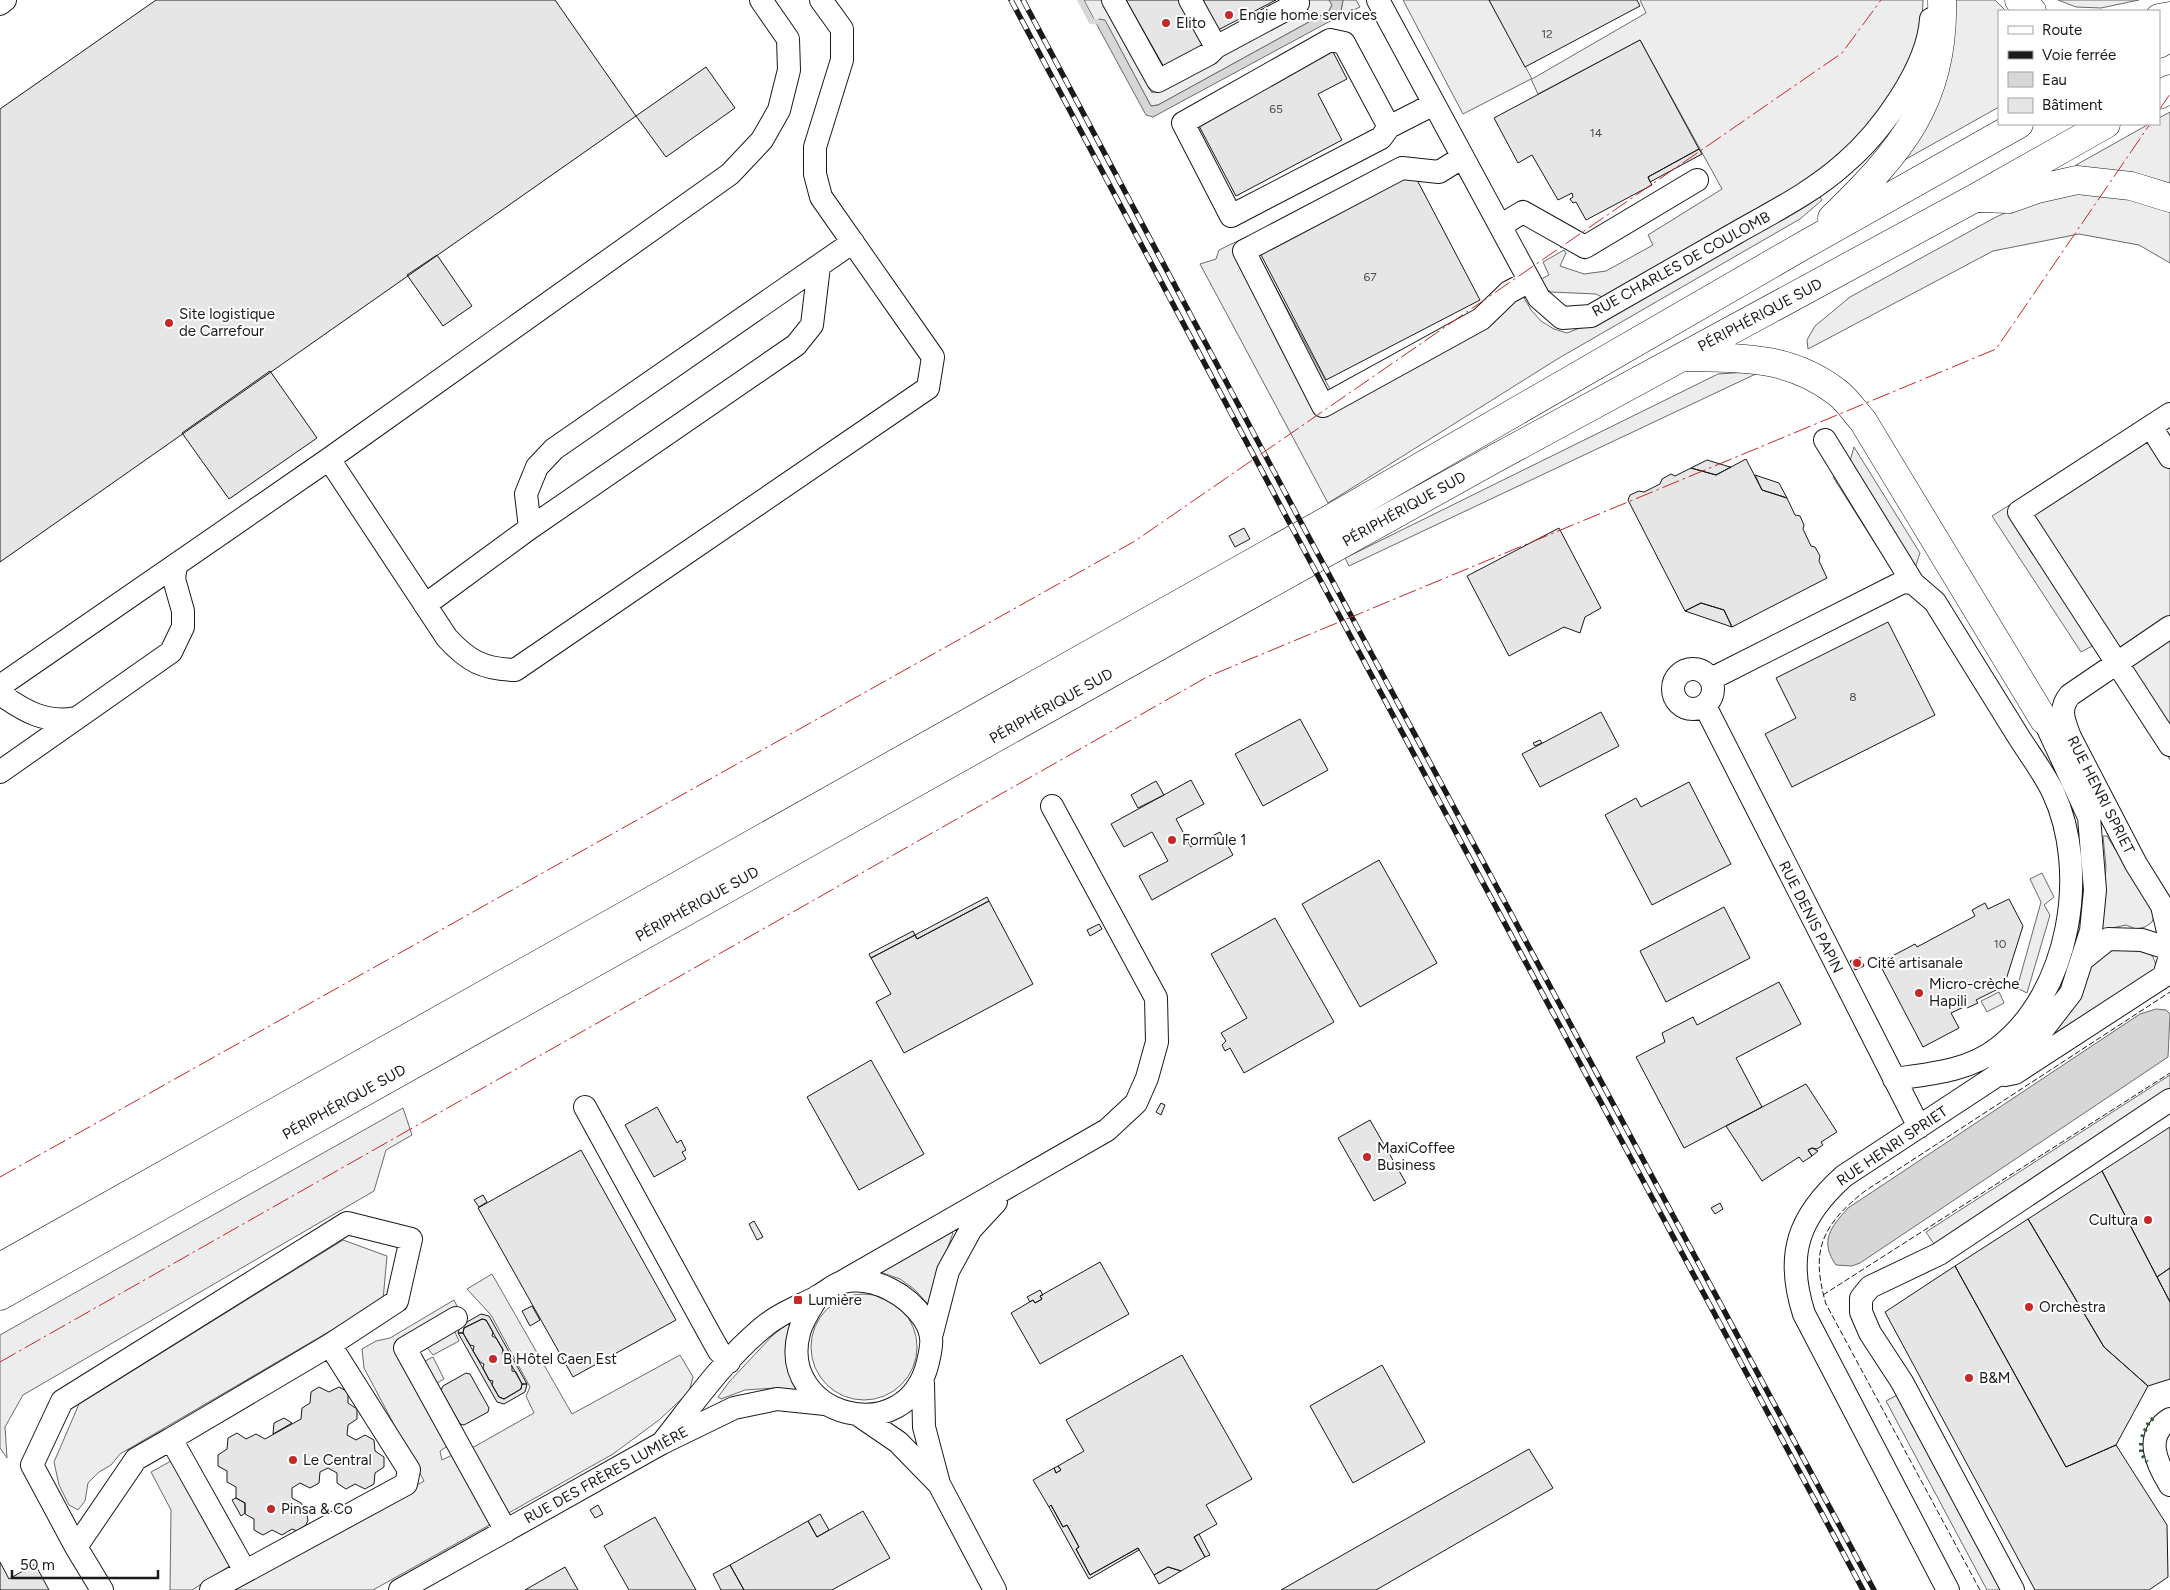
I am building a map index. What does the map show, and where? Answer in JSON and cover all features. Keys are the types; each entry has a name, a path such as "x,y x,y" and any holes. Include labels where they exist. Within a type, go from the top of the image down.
{"highway":[{"path":"1806,244 1880,171 1904,140 1917,118 1936,67 1943,25 1942,0"},
{"path":"2019,0 2031,10"},
{"name":"PÉRIPHÉRIQUE SUD","path":"0,1267 1330,519 1806,244 2017,125"},
{"name":"PÉRIPHÉRIQUE SUD","path":"0,1296 1292,571 1975,198 2104,125"},
{"path":"1975,198 2009,199 2037,189 2077,180 2131,186 2170,198"},
{"path":"1682,357 1766,360 1794,368 1818,379 1839,394 1864,421 2044,720"}],"street":[{"path":"0,4 5,0"},
{"path":"0,686 329,459 730,174 762,140 779,110 789,70 788,39 761,0"},
{"path":"329,459 447,638 462,655 478,664 497,670 516,670 928,388 933,357 821,197 815,174 815,147 842,60 842,29 821,0"},
{"path":"1113,0 1158,81 1298,3"},
{"path":"1190,0 1216,47"},
{"name":"RUE CHARLES DE COULOMB","path":"1378,0 1534,289 1562,318 1591,316 1800,197 1845,164 1881,124 1918,68 1930,25 1932,0"},
{"path":"1388,127 1344,43 1330,40 1183,123 1231,216 1381,138 1388,127 1434,104"},
{"path":"1463,157 1439,172 1402,168 1244,251 1323,406 1481,319 1509,292 1534,289"},
{"path":"1500,226 1523,212 1585,247 1697,180"},
{"path":"530,528 526,494 537,466 554,448 853,242"},
{"path":"426,605 530,528 796,345 812,326 819,266"},
{"path":"2170,414 2019,512 2170,745"},
{"path":"2151,427 2170,457"},
{"path":"1825,440 1913,583 1935,602 2053,792 2070,843 2072,896 2062,951 2045,992 2021,1026 1998,1048 1977,1061 1946,1072 1894,1079"},
{"path":"0,772 171,652 184,628 183,611 174,579 176,565"},
{"path":"1711,679 1902,582 1913,583"},
{"path":"2117,663 2170,627"},
{"name":"RUE HENRI SPRIET","path":"2117,663 2070,695 2064,702 2062,716 2070,737 2136,864 2162,906 2170,940"},
{"path":"1689,669 1697,669 1705,672 1711,679 1713,694 1705,706 1698,709 1682,707 1677,702 1673,686 1675,679 1681,673 1689,669"},
{"path":"0,694 22,709 39,716 61,721 76,718"},
{"name":"RUE DENIS PAPIN","path":"1705,706 1919,1127"},
{"name":"RUE HENRI SPRIET","path":"1948,1590 1804,1314 1797,1294 1795,1272 1798,1240 1821,1197 1844,1176 1996,1076 2007,1062 2037,1037 2071,993 2091,931 2095,890 2089,817 2044,720"},
{"path":"662,1443 729,1362 762,1328 790,1309 818,1296 1108,1130 1136,1103 1147,1078 1158,1042 1156,998 1052,806"},
{"path":"2082,960 2108,940 2142,940 2170,949"},
{"path":"1996,1076 2015,1073 2164,976 2170,956"},
{"path":"2013,1590 1902,1382 1870,1333 1861,1312 1861,1298 1870,1288 1939,1254 2170,1100"},
{"path":"585,1107 719,1351 729,1362"},
{"path":"995,1590 939,1484 924,1427 922,1383 948,1271 971,1229 1014,1184"},
{"path":"76,1547 136,1459 330,1345 397,1301 411,1239 346,1223 62,1401 32,1465 76,1547 102,1590"},
{"path":"842,1282 861,1281 877,1284 898,1292 915,1307 932,1334"},
{"path":"818,1296 798,1334 797,1354 801,1373 810,1390 825,1404 838,1411 860,1416 871,1416 889,1411 906,1401 922,1383"},
{"path":"456,1318 405,1348 506,1531"},
{"path":"210,1590 406,1484 409,1470 330,1345"},
{"name":"RUE DES FRÈRES LUMIÈRE","path":"400,1590 662,1443 734,1408 777,1399 825,1404"},
{"path":"860,1416 898,1442 939,1484"},
{"path":"2170,1418 2155,1437 2154,1450 2160,1469 2170,1485"},
{"path":"171,1439 245,1571"}],"shaded area":[{"path":"1084,0 1102,0 1152,93 1308,7 1304,0 1329,0 1332,5 1329,11 1158,105 1151,106 1105,21 1099,19 1097,25"},
{"path":"1343,0 1356,0 1360,7 1336,18 1341,11"},
{"path":"1403,0 1489,0 1532,79 1646,13 1640,0 1923,0 1922,22 1910,68 1881,116 1841,160 1604,298 1596,294 1551,292 1546,289 1541,279 1549,275 1543,262 1564,250 1566,253 1560,266 1584,274 1606,271 1653,245 1648,235 1722,189 1640,40 1538,94 1531,79 1463,114"},
{"path":"1949,0 1995,0 2005,10 1998,10 1998,108 1899,163"},
{"path":"2058,0 2139,0 2101,8 2076,7"},
{"path":"2170,112 2170,186 2078,170 2076,165 2147,125 2160,125 2160,117"},
{"path":"2066,193 2109,195 2149,203 2170,211 2170,263 2139,245 2079,234 1993,251 1808,349 1807,340 1815,326 1850,297 1996,217 2037,199"},
{"path":"1819,195 1822,200 1800,219 1559,358 1328,503 1200,264 1216,259 1219,250 1248,236 1330,389 1458,319 1522,294 1531,310 1541,321 1554,329 1567,333 1582,327"},
{"path":"1762,371 1349,566 1345,558 1718,374"},
{"path":"2152,416 2170,443 2170,760 2096,644 2081,652 1992,516"},
{"path":"1854,447 1920,553 1913,574 1895,575 1833,477 1848,468"},
{"path":"2103,836 2107,836 2155,914 2152,922 2145,927 2136,929 2126,925 2101,933 2106,867"},
{"path":"2042,873 2054,897 2044,905 2050,915 2027,993 2017,988 2041,902 2030,879"},
{"path":"2120,947 2144,949 2153,957 2156,965 2153,973 2033,1055 2093,964 2106,953"},
{"path":"1999,992 2004,1003 1987,1012 1981,1001"},
{"path":"2170,1075 2170,1092 1934,1244 1926,1232"},
{"path":"403,1108 412,1135 386,1150 374,1191 23,1395 5,1427 7,1458 0,1448 0,1335"},
{"path":"951,1232 953,1233 928,1304 914,1289 900,1279 880,1272"},
{"path":"343,1240 387,1256 383,1300 120,1454 111,1465 99,1472 88,1483 85,1501 78,1510 69,1505 59,1485 54,1462 79,1404"},
{"path":"492,1274 572,1414 680,1355 693,1377 689,1392 659,1420 613,1454 505,1515 472,1448 534,1413 526,1396 530,1387 491,1315 467,1289"},
{"path":"864,1294 884,1298 902,1309 913,1327 917,1347 913,1367 902,1385 884,1396 864,1400 844,1396 826,1385 815,1367 811,1347 815,1327 826,1309 844,1298"},
{"path":"454,1300 458,1308 454,1330 459,1341 433,1355 425,1345 419,1351 421,1363 433,1357 444,1379 434,1385 461,1437 440,1451 442,1460 456,1453 493,1523 373,1590 231,1590 424,1481 364,1368 362,1349 376,1341 390,1338"},
{"path":"793,1319 787,1340 787,1358 800,1391 775,1388 745,1390 721,1399 718,1397 729,1382 772,1336"},
{"path":"1899,1394 2003,1590 1987,1590 1886,1401"},
{"path":"171,1461 231,1565 192,1590 170,1590 171,1510 151,1472"}],"water":[{"path":"1329,0 1343,0 1341,11 1336,18 1153,117 1146,115 1097,25 1099,19 1105,20 1151,106 1158,105 1329,11 1332,5"},
{"path":"2156,1009 2166,1010 2170,1014 2168,1057 1860,1263 1852,1266 1836,1265 1828,1249 1829,1235 1832,1228 1848,1208 2140,1014"}],"building":[{"name":"Site logistique de Carrefour","path":"156,0 555,0 636,116 0,562 0,109"},
{"name":"Elito","path":"1126,0 1179,0 1205,47 1165,69"},
{"name":"Engie home services","path":"1203,0 1276,0 1218,30"},
{"path":"1489,0 1637,0 1640,6 1525,67"},
{"path":"1640,40 1699,149 1648,177 1652,185 1586,220 1576,202 1573,203 1570,199 1573,197 1572,193 1558,200 1532,155 1518,163 1494,118"},
{"path":"1331,48 1347,79 1318,94 1342,140 1236,196 1198,124"},
{"path":"706,67 735,108 666,157 636,116"},
{"path":"1699,149 1702,154 1650,182 1648,177"},
{"path":"1415,176 1480,300 1326,380 1260,253 1402,177"},
{"path":"437,255 472,306 443,326 407,275"},
{"path":"270,371 317,438 229,499 182,433"},
{"path":"1746,459 1762,490 1787,498 1795,515 1800,516 1804,525 1803,529 1811,546 1815,547 1820,556 1819,561 1827,578 1732,627 1724,610 1701,603 1685,611 1628,500 1630,495 1639,491 1644,492 1660,484 1662,479 1671,474 1675,476 1691,468 1716,475"},
{"path":"1707,460 1731,467 1716,475 1691,468"},
{"path":"1755,475 1779,483 1787,498 1762,490"},
{"path":"1244,528 1250,539 1235,547 1229,536"},
{"path":"1559,528 1601,608 1585,617 1580,633 1564,627 1509,656 1467,576"},
{"path":"1701,603 1724,610 1732,627 1685,611"},
{"path":"1888,622 1935,715 1792,787 1765,734 1796,718 1776,678"},
{"path":"1601,712 1619,746 1540,787 1522,754"},
{"path":"1300,719 1328,770 1263,806 1235,754"},
{"path":"1540,740 1542,743 1535,746 1533,743"},
{"name":"Formule 1","path":"1191,780 1204,804 1176,819 1191,847 1220,832 1233,855 1152,900 1139,876 1168,861 1152,832 1124,847 1111,824"},
{"path":"1156,781 1164,795 1138,808 1131,795"},
{"path":"1689,782 1731,864 1652,905 1605,815 1636,798 1641,807"},
{"path":"1379,860 1437,963 1360,1007 1302,904"},
{"path":"987,897 989,901 917,939 915,935"},
{"path":"2009,899 2023,926 2004,986 1976,1000 1978,1003 1951,1013 1959,1028 1923,1047 1879,963 1915,944 1917,947 1975,916 1972,910 1985,903 1988,909"},
{"path":"989,901 1033,984 904,1053 876,1002 891,994 871,958 915,935 917,939"},
{"path":"1724,907 1750,958 1666,1002 1640,951"},
{"path":"1275,918 1334,1022 1244,1073 1230,1048 1225,1051 1222,1045 1226,1041 1221,1033 1247,1018 1211,954"},
{"path":"1099,924 1102,929 1090,936 1087,930"},
{"path":"913,931 915,935 871,958 869,954"},
{"name":"Cité artisanale","path":"1860,957 1864,966 1855,970 1850,961"},
{"path":"1779,982 1801,1024 1736,1058 1762,1107 1684,1148 1636,1057 1665,1042 1662,1033 1693,1017 1697,1025"},
{"path":"871,1060 924,1154 859,1190 807,1097"},
{"path":"1806,1084 1837,1132 1821,1142 1823,1145 1817,1149 1812,1148 1808,1150 1812,1156 1803,1162 1799,1157 1762,1181 1726,1126"},
{"path":"1161,1103 1165,1105 1161,1115 1156,1112"},
{"path":"657,1107 677,1143 681,1140 686,1150 682,1152 686,1159 654,1177 625,1125"},
{"path":"1370,1120 1406,1183 1374,1201 1338,1138"},
{"name":"Cultura","path":"2170,1127 2170,1268 2157,1277 2102,1171"},
{"path":"1812,1148 1818,1151 1812,1156 1808,1150"},
{"path":"581,1150 676,1320 573,1377 478,1208"},
{"path":"2102,1171 2170,1302 2170,1379 2148,1386 2104,1347 2028,1219"},
{"path":"483,1195 487,1202 479,1207 474,1200"},
{"path":"1720,1203 1723,1209 1715,1214 1711,1208"},
{"name":"Orchestra","path":"2028,1219 2104,1347 2148,1386 2116,1445 2066,1467 1955,1266"},
{"path":"754,1221 763,1237 757,1240 749,1224"},
{"path":"1100,1262 1129,1314 1040,1364 1011,1313 1033,1300 1035,1303 1042,1299 1040,1296"},
{"name":"B&M","path":"1955,1266 2066,1467 2116,1445 2167,1525 2168,1577 2149,1590 2035,1590 1885,1312"},
{"path":"2170,1268 2170,1302 2157,1277"},
{"path":"1040,1290 1043,1295 1040,1296 1042,1299 1035,1303 1033,1300 1030,1302 1027,1297"},
{"path":"532,1306 540,1320 530,1326 522,1311"},
{"path":"481,1314 489,1316 527,1384 522,1384 486,1320 482,1319 464,1328 463,1333 458,1333 460,1326"},
{"name":"B Hôtel Caen Est","path":"482,1319 486,1320 493,1332 492,1336 496,1338 503,1349 502,1354 506,1355 512,1371 516,1372 522,1384 521,1389 504,1399 499,1397 492,1385 493,1381 489,1380 483,1368 484,1364 480,1362 473,1351 474,1346 470,1345 463,1333 464,1328"},
{"path":"458,1333 463,1333 499,1397 504,1399 521,1389 522,1384 527,1384 525,1392 504,1404 497,1402"},
{"path":"1182,1355 1252,1479 1206,1505 1217,1524 1194,1537 1205,1557 1181,1571 1168,1567 1154,1575 1138,1548 1090,1575 1076,1549 1079,1547 1067,1525 1063,1527 1051,1505 1049,1507 1033,1480 1054,1468 1056,1473 1061,1470 1058,1466 1084,1451 1066,1420"},
{"path":"1382,1365 1425,1442 1353,1483 1310,1406"},
{"path":"466,1373 470,1374 489,1408 488,1412 464,1425 460,1424 441,1390 443,1386"},
{"path":"319,1387 329,1392 339,1387 348,1392 348,1403 357,1409 357,1419 348,1425 347,1435 356,1440 365,1435 374,1440 375,1451 384,1457 384,1467 375,1473 374,1484 365,1489 355,1484 346,1489 337,1483 337,1473 328,1468 320,1472 319,1483 310,1488 300,1483 292,1488 292,1498 301,1503 306,1511 308,1520 306,1525 297,1531 292,1529 282,1535 272,1530 263,1535 254,1530 254,1519 245,1514 245,1503 236,1498 236,1487 227,1482 227,1471 218,1466 218,1455 227,1449 228,1438 237,1433 246,1439 256,1434 265,1439 301,1419 302,1408 310,1403 311,1392"},
{"path":"284,1418 292,1423 273,1434 274,1423"},
{"path":"1529,1449 1553,1488 1376,1590 1281,1590"},
{"path":"1058,1466 1061,1470 1056,1473 1054,1468"},
{"path":"236,1498 245,1503 245,1513 241,1516 232,1500"},
{"path":"598,1505 603,1514 595,1518 590,1510"},
{"path":"1051,1505 1063,1527 1067,1525 1079,1547 1076,1549 1090,1575 1138,1548 1139,1550 1089,1579 1049,1507"},
{"path":"863,1511 890,1558 832,1590 744,1590 730,1565 808,1521 817,1537"},
{"path":"820,1514 829,1530 817,1537 808,1521"},
{"path":"655,1517 696,1590 629,1590 604,1546"},
{"path":"1199,1534 1210,1555 1205,1557 1194,1537"},
{"path":"0,1562 9,1579 35,1564 49,1590 0,1590"},
{"path":"730,1565 744,1590 721,1590 713,1574"},
{"path":"565,1567 578,1590 525,1590"},
{"path":"1168,1567 1181,1571 1159,1584 1154,1575"}],"waterway":[{"path":"1080,0 1091,21 1098,22"}],"railway":[{"path":"1011,0 1863,1590"},
{"path":"1023,0 1874,1590"}],"hedge":[{"path":"2142,1437 2149,1422 2156,1416"},
{"path":"2141,1443 2141,1453 2147,1462"}],"fence":[{"path":"1980,1590 1826,1304 1819,1268 1823,1240 1839,1215 1865,1191 2170,992"},
{"path":"1823,1295 2170,1073"}],"power":[{"path":"0,1177 1135,541 1842,53 1881,0"},
{"path":"2160,109 2170,94"},
{"path":"0,1362 1207,677 1996,349 2149,125"}],"place":[{"name":"Engie home services","path":"1229,15"},
{"name":"Elito","path":"1166,23"},
{"name":"Site logistique de Carrefour","path":"169,323"},
{"name":"Formule 1","path":"1172,840"},
{"name":"Cité artisanale","path":"1857,963"},
{"name":"Micro-crèche Hapili","path":"1919,993"},
{"name":"MaxiCoffee Business","path":"1367,1157"},
{"name":"Cultura","path":"2148,1220"},
{"name":"Lumière","path":"798,1300"},
{"name":"Orchestra","path":"2029,1307"},
{"name":"B Hôtel Caen Est","path":"493,1359"},
{"name":"B&M","path":"1969,1378"},
{"name":"Le Central","path":"293,1460"},
{"name":"Pinsa & Co","path":"271,1509"}]}
